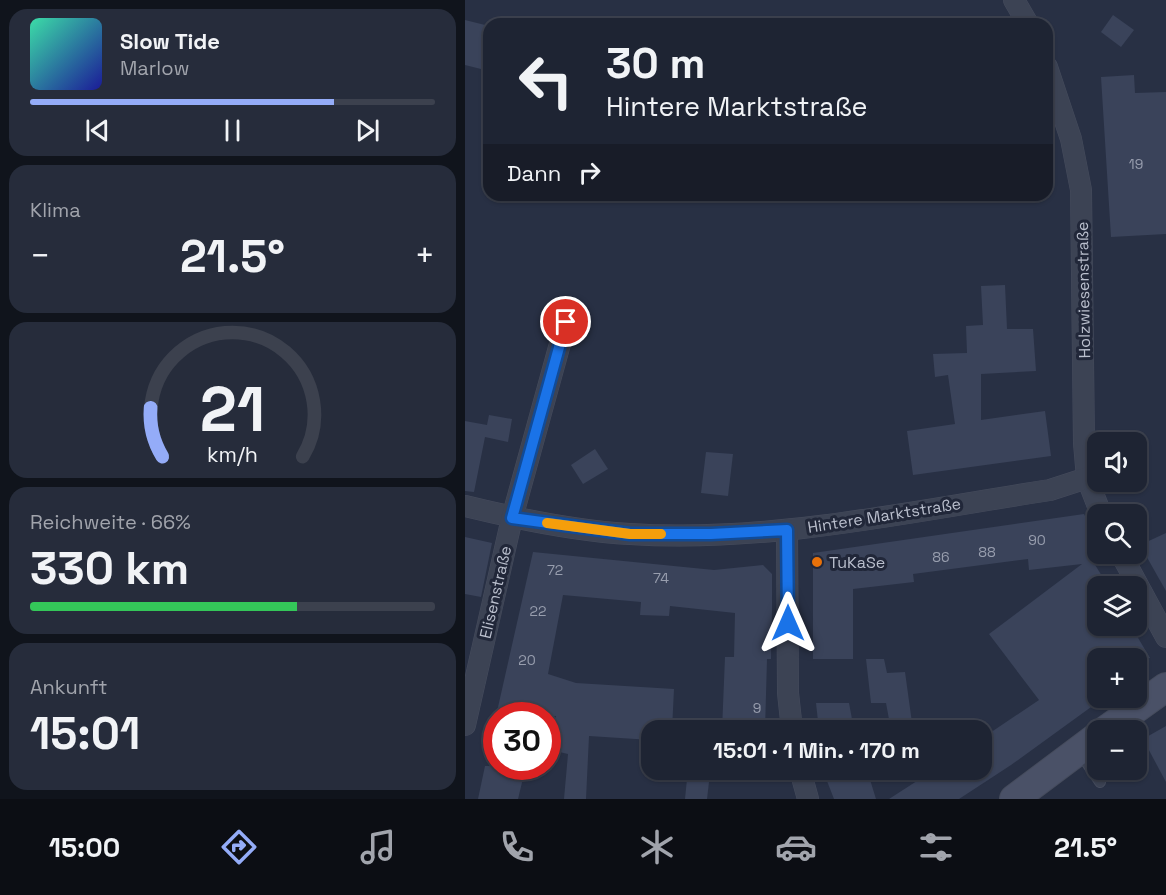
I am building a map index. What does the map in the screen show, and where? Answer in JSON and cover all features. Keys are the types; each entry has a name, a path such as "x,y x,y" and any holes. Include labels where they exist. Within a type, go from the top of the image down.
{"main road":[{"path":"1120,720 1166,687"},
{"path":"1014,799 1087,744"}],"street":[{"path":"1014,0 1024,18"},
{"name":"Holzwiesenstraße","path":"1053,85 1071,139 1081,190 1084,443 1087,478"},
{"name":"Elisenstraße","path":"465,725 512,518 566,322"},
{"name":"Hintere Marktstraße","path":"465,506 512,518 630,534 711,534 787,530 1050,490 1087,478"},
{"path":"787,530 788,693 791,720"},
{"path":"1126,564 1166,637"},
{"path":"803,780 808,799"}],"building":[{"path":"1113,15 1134,30 1121,47 1101,32"},
{"path":"465,20 483,24 483,70 465,65"},
{"path":"1134,75 1135,93 1166,92 1166,234 1111,237 1101,77"},
{"path":"1005,285 1007,329 1033,329 1036,371 981,374 981,420 1045,411 1051,456 913,475 907,431 955,424 948,375 935,377 933,354 967,353 966,326 983,325 981,286"},
{"path":"489,415 512,419 508,442 485,437 474,492 465,491 465,421 487,425"},
{"path":"595,449 608,469 583,484 571,465"},
{"path":"706,452 733,454 728,496 701,493"},
{"path":"1084,514 1087,520 1087,564 1095,564 1102,576 1087,576 1087,636 1137,636 1144,648 1087,648 1087,708 1090,708 992,777 992,732 1039,700 989,634 1082,564 1029,570 1028,559 913,574 914,582 853,589 853,659 813,659 813,553"},
{"path":"1166,533 1166,591 1147,557 1147,542"},
{"path":"465,537 492,543 481,597 465,594"},
{"path":"533,552 714,570 763,565 772,574 771,659 767,659 765,720 722,720 725,657 734,657 735,613 670,606 669,616 640,615 641,602 563,595 548,674 576,683 674,689 672,720 641,720 641,739 589,736 586,799 564,799 568,754 561,752 561,702 499,702"},
{"path":"866,659 884,659 887,673 905,672 912,720 889,720 886,703 871,703"},
{"path":"816,703 849,703 852,720 818,720"},
{"path":"1166,726 1166,782 1147,746 1147,737"},
{"path":"483,775 483,780 523,780 518,799 478,799"},
{"path":"687,780 709,782 707,799 685,799"},
{"path":"870,780 876,799 834,799 827,781"},
{"path":"918,780 988,780 959,799 889,799"}],"slow traffic":[{"path":"547,523 630,534 661,534"}],"place":[{"name":"TuKaSe","path":"817,562"}],"route":[{"path":"566,322 512,518 630,534 711,534 787,530 788,623"}]}
